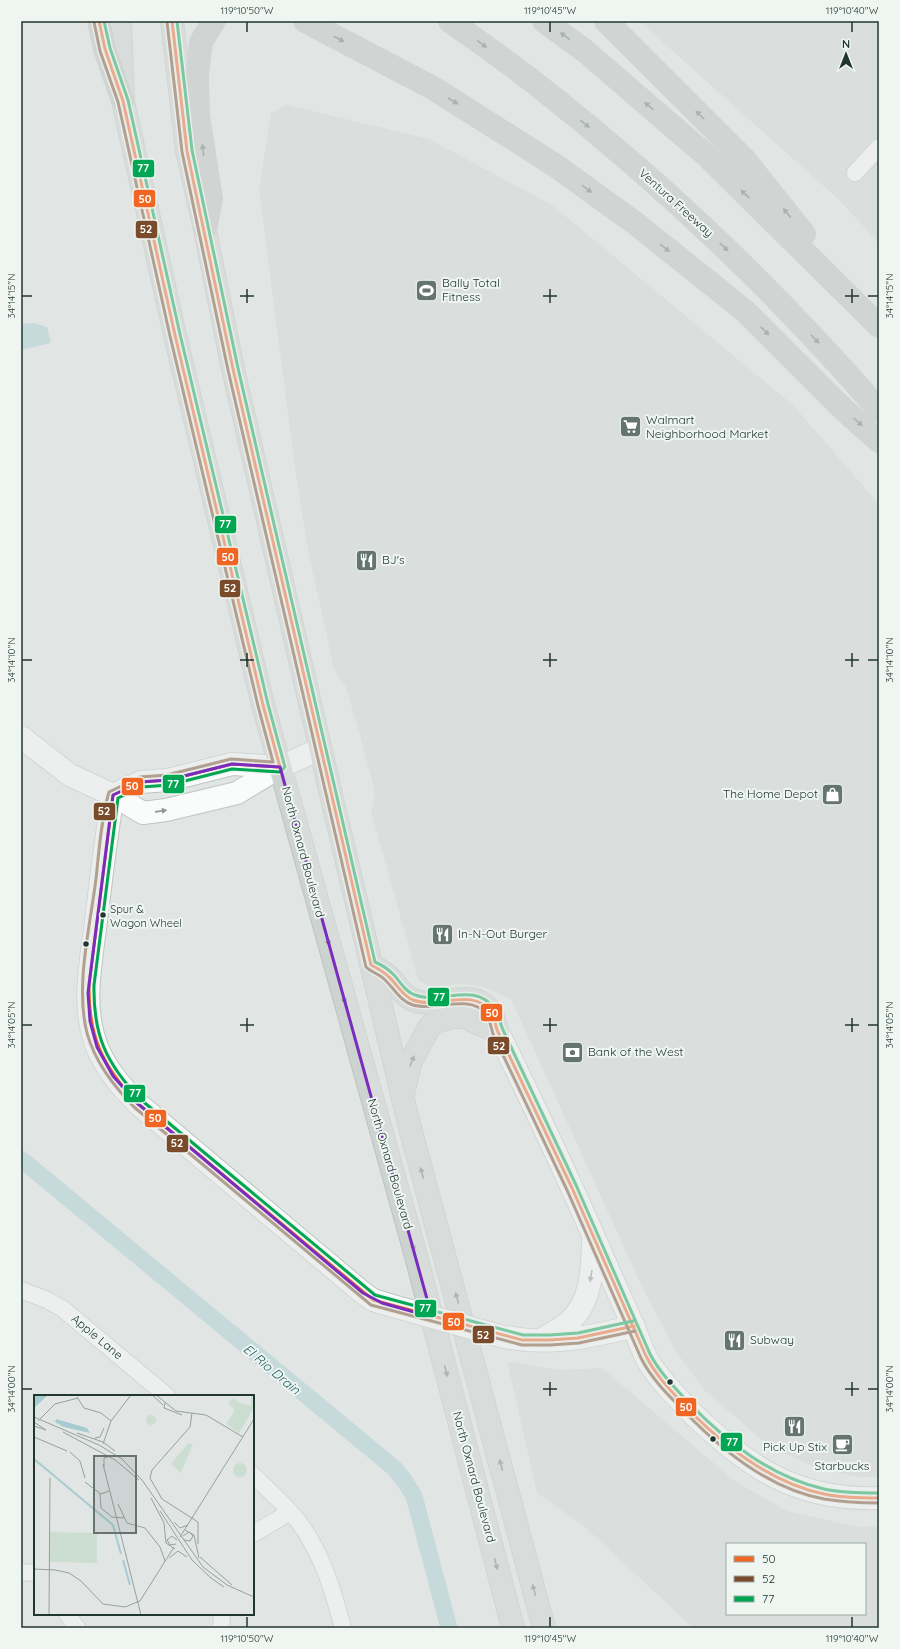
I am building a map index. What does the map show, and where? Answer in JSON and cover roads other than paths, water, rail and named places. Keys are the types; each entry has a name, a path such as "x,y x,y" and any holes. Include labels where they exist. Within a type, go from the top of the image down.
{"highway":[{"path":"99,21 104,49 123,101"},
{"path":"205,230 211,199 198,115 197,73 201,42 214,21"},
{"path":"305,21 433,88 556,166 629,219 745,311 843,409 879,441"},
{"name":"Ventura Freeway","path":"450,21 541,88 614,148 692,217 772,294 836,361 879,410"},
{"path":"544,21 585,51 707,156 864,308"},
{"path":"606,21 744,159 879,326"}],"main road":[{"name":"North Oxnard Boulevard","path":"120,21 123,101 174,335 263,705 416,1256 513,1628"},
{"path":"172,21 187,151 205,230 233,369 320,749 402,1099 544,1628"},
{"path":"371,965 391,978 402,993 413,1000 435,1002 466,998 478,1001 491,1011 498,1032"},
{"path":"402,1099 411,1061 430,1026 435,1022 454,1017 464,1017 498,1032"}],"street":[{"path":"855,173 879,147"},
{"path":"21,737 70,775 113,795 143,813 166,810 237,793 280,767 320,749"},
{"path":"113,795 141,782 168,780 232,764 280,767"},
{"path":"113,795 105,843 88,993 90,1021 97,1047 113,1076 144,1108 373,1300 500,1336 539,1342 576,1339 634,1326"},
{"path":"498,1032 634,1326 648,1361 660,1377 675,1395 711,1431 744,1459 775,1478 811,1492 837,1497 879,1498"},
{"path":"539,1342 568,1323 582,1306 589,1289 592,1271 593,1237"},
{"name":"Apple Lane","path":"22,1291 47,1300 63,1309 166,1395"},
{"path":"254,1476 290,1512 305,1532 321,1560 332,1587 343,1628"},
{"path":"254,1533 290,1512"},
{"path":"21,1572 34,1573"},
{"path":"68,1615 77,1628"},
{"path":"222,1615 222,1628"}],"water":[{"path":"34,323 47,327 51,343 21,350 21,324"}],"waterway":[{"name":"El Rio Drain","path":"21,1159 394,1468 414,1496 449,1628"}],"place":[{"name":"Bally Total Fitness","path":"427,290"},
{"name":"Walmart Neighborhood Market","path":"630,427"},
{"name":"BJ's","path":"367,560"},
{"name":"The Home Depot","path":"833,794"},
{"name":"Spur & Wagon Wheel","path":"103,915"},
{"name":"In-N-Out Burger","path":"442,934"},
{"name":"Bank of the West","path":"573,1052"},
{"name":"Subway","path":"734,1340"},
{"name":"Pick Up Stix","path":"795,1426"},
{"name":"Starbucks","path":"842,1445"}]}
